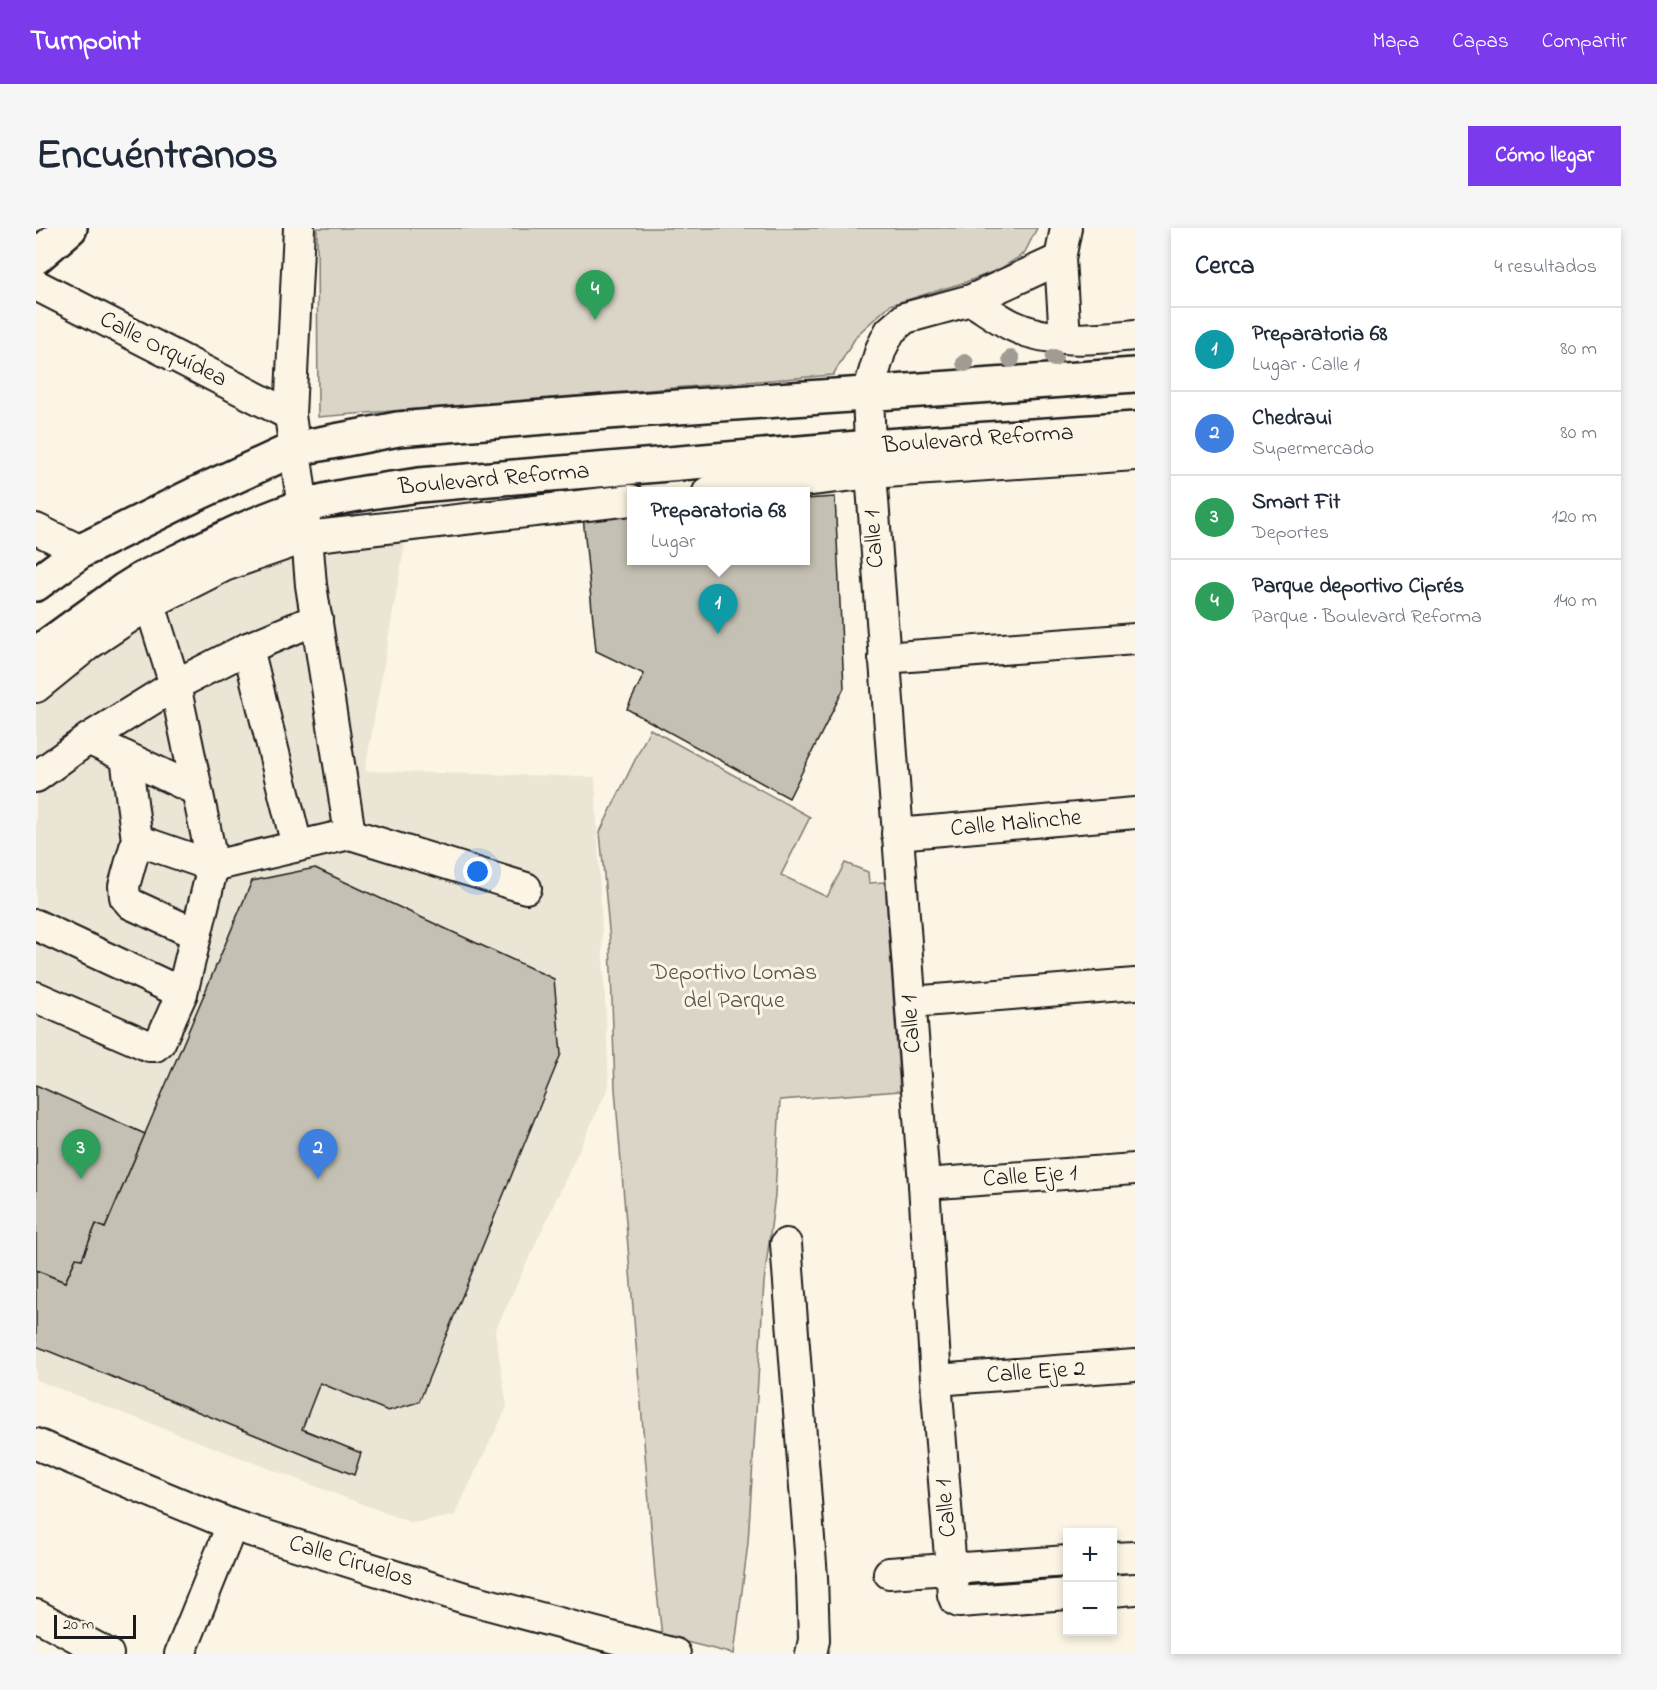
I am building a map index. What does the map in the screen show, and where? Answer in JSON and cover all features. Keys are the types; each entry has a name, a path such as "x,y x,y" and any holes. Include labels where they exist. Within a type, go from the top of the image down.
{"main road":[{"path":"36,257 70,228"},
{"path":"36,584 81,551 294,449 398,429 1135,375"},
{"name":"Boulevard Reforma","path":"36,654 126,589 146,592 251,527 304,522 349,495 419,485 870,460 1135,429"}],"street":[{"path":"299,228 290,415 311,585 350,834"},
{"path":"1065,338 1060,259 1066,228"},
{"name":"Calle 1","path":"1060,259 971,300 905,318 890,331 881,349 868,393 870,460 884,658 953,1595 959,1602 1063,1594"},
{"name":"Calle Orquídea","path":"36,285 290,415"},
{"path":"971,300 1012,325 1037,333 1083,339 1135,335"},
{"path":"733,487 870,460 1135,455"},
{"path":"304,522 627,500"},
{"path":"36,529 81,551"},
{"path":"36,687 89,644 146,592 175,685 213,866 182,993 160,1042 155,1046 149,1046 36,997"},
{"path":"36,777 88,739 175,685 248,648 317,619"},
{"path":"884,658 1135,639"},
{"path":"248,648 297,846"},
{"path":"88,739 196,790"},
{"path":"126,757 137,840 124,886 125,897 131,904 196,934"},
{"name":"Calle Malinche","path":"897,834 1135,813"},
{"path":"137,840 213,866 350,834 525,888"},
{"path":"36,925 182,993"},
{"path":"911,1002 1135,984"},
{"name":"Calle Eje 1","path":"924,1184 1135,1170"},
{"path":"786,1244 812,1576 814,1641 811,1654"},
{"name":"Calle Eje 2","path":"936,1380 1135,1365"},
{"name":"Calle Ciruelos","path":"36,1444 232,1525 465,1598 675,1654"},
{"path":"180,1654 232,1525"},
{"path":"1117,1558 1135,1557"},
{"path":"889,1573 1063,1562"},
{"path":"1117,1591 1135,1589"},
{"path":"36,1615 108,1654"}],"shaded area":[{"path":"406,538 365,771 595,777 609,1086 495,1331 507,1407 454,1516 412,1523 36,1380 36,704 50,690 157,608 264,564"}],"green space":[{"path":"317,228 1037,228 1024,254 1000,269 890,305 857,335 833,375 318,417"},
{"name":"Deportivo Lomas del Parque","path":"650,729 810,817 781,875 827,897 845,863 868,872 869,883 885,882 900,1091 780,1100 775,1195 764,1282 748,1543 734,1654 662,1636 655,1575 615,1089 610,941 600,832"}],"building":[{"path":"835,497 844,688 789,798 627,709 644,674 596,651 583,516 627,512 627,565 810,565 810,499"},
{"path":"315,868 554,979 561,1054 419,1402 388,1411 320,1383 302,1429 361,1453 354,1475 36,1346 36,1270 65,1282 76,1258 82,1259 96,1224 105,1228 252,881"},
{"path":"36,1085 145,1134 105,1228 96,1224 82,1259 76,1258 65,1282 36,1270"}],"place":[{"name":"Parque deportivo Ciprés","path":"595,320"},
{"name":"Preparatoria 68","path":"718,634"},
{"name":"Smart Fit","path":"81,1179"},
{"name":"Chedraui","path":"318,1179"}]}
